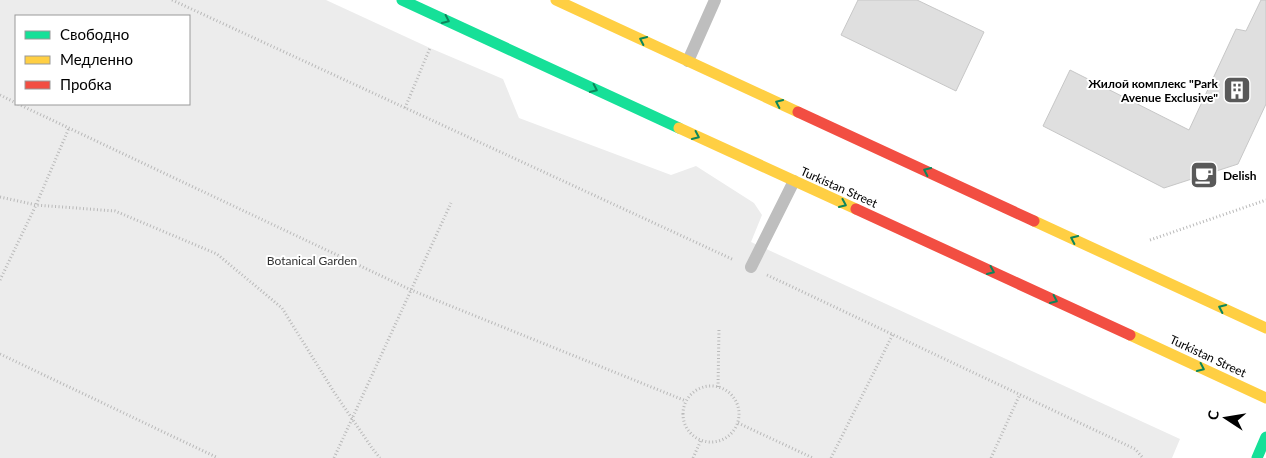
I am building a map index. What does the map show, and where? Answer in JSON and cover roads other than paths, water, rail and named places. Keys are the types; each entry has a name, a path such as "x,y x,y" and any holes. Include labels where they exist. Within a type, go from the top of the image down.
{"main road":[{"name":"Turkistan Street","path":"402,0 1266,398"},
{"path":"556,0 1266,328"},
{"path":"1257,458 1266,437"}],"lane":[{"path":"688,61 715,0"},
{"path":"751,268 794,181"}],"place":[{"name":"Жилой комплекс \"Park Avenue Exclusive\"","path":"1237,90"},
{"name":"Delish","path":"1204,175"}],"park label":[{"name":"Botanical Garden","path":"312,260"}]}
